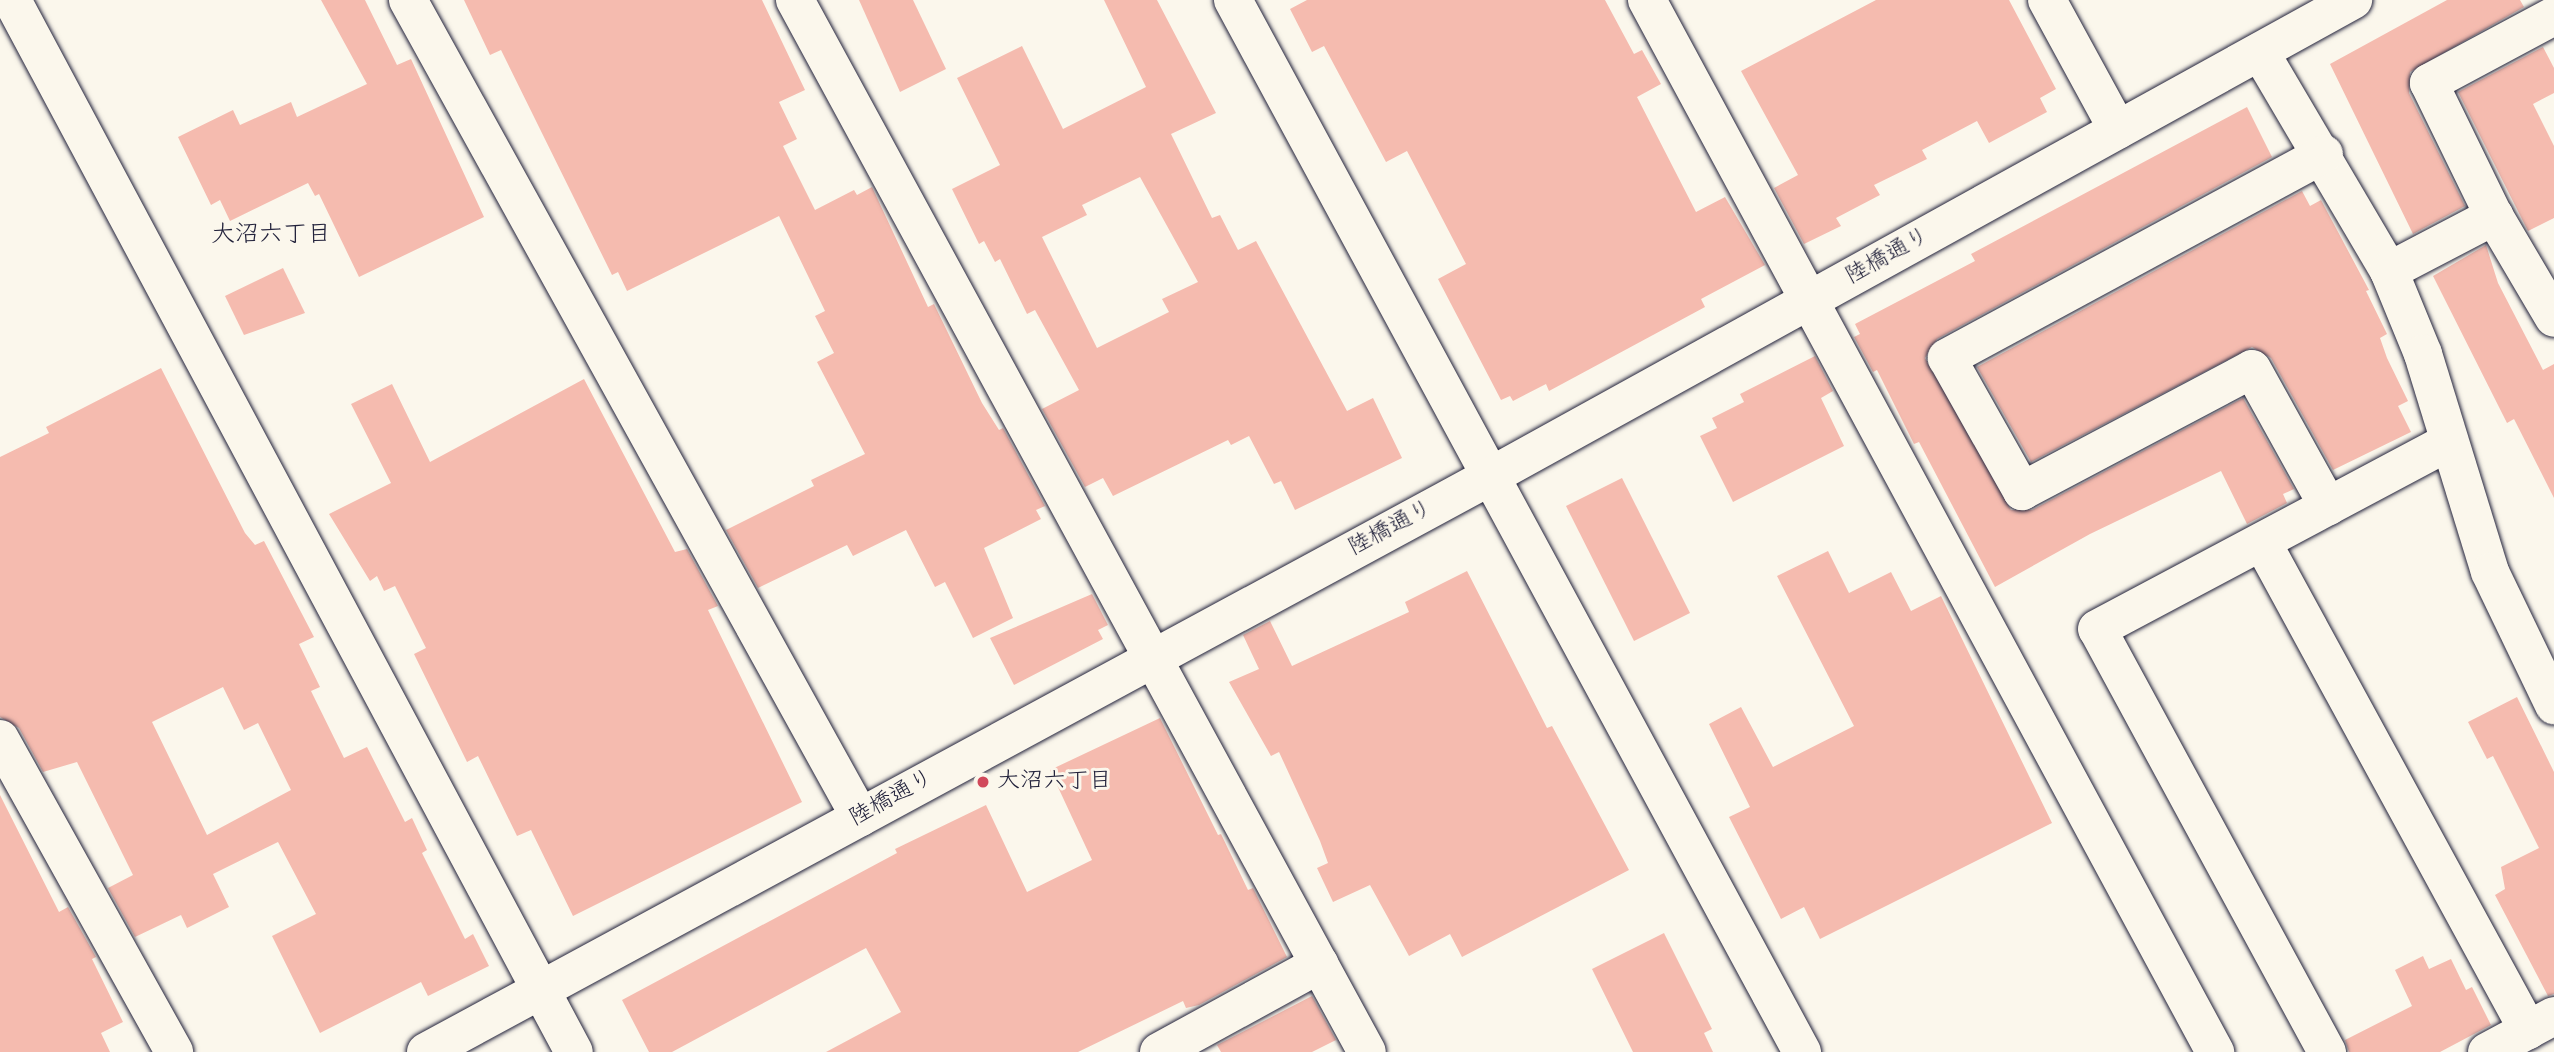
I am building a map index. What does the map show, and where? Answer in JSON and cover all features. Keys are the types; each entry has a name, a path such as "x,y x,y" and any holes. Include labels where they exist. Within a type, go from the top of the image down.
{"street":[{"path":"408,0 860,817"},
{"path":"795,0 1150,658 1367,1052"},
{"path":"1233,0 1802,1052"},
{"path":"1647,0 1812,299 2215,1052"},
{"path":"2047,0 2118,130"},
{"name":"陸橋通り","path":"426,1052 1150,658 1491,476 2353,0"},
{"path":"10,4 574,1052"},
{"path":"2554,16 2429,83 2494,216 2554,318"},
{"path":"2260,52 2324,154 2389,271 2423,354 2447,443 2490,572 2554,705"},
{"path":"2324,154 1947,358 2022,491 2252,369 2328,506"},
{"path":"2389,271 2494,216"},
{"path":"2327,1052 2097,629 2447,443"},
{"path":"2262,542 2541,1023 2487,1052"},
{"path":"0,739 174,1052"},
{"path":"1159,1052 1320,964"}],"building":[{"path":"321,0 365,0 397,65 411,59 484,217 359,277 319,194 315,196 308,183 230,221 220,200 211,205 178,137 233,110 240,125 291,102 297,117 367,84"},
{"path":"464,0 762,0 805,90 779,102 797,139 783,146 815,210 854,190 857,195 872,187 928,307 934,304 982,403 999,430 1003,428 1045,506 1036,510 1041,519 984,548 1013,618 973,638 945,582 935,587 906,530 853,556 847,545 758,588 726,530 814,486 811,480 865,454 817,362 834,353 815,316 825,311 779,216 627,291 618,272 612,275 501,50 490,55"},
{"path":"859,0 913,0 946,69 900,92"},
{"path":"1104,0 1157,0 1216,113 1171,134 1212,218 1220,215 1238,250 1256,241 1347,411 1373,398 1402,458 1295,510 1281,481 1274,484 1249,436 1231,445 1228,440 1113,496 1103,478 1085,487 1042,409 1079,390 1035,310 1027,314 1000,259 995,262 984,241 979,244 952,189 1000,165 957,78 1022,46 1063,129 1146,87","holes":["1140,177 1198,282 1162,299 1169,312 1097,348 1042,237 1087,215 1082,205"]},
{"path":"1307,0 1605,0 1634,54 1642,50 1661,84 1637,97 1696,212 1725,197 1765,265 1701,299 1705,307 1549,391 1546,384 1513,401 1510,396 1501,400 1438,279 1466,264 1407,151 1386,162 1324,46 1312,52 1290,9"},
{"path":"1876,0 2009,0 2056,89 2040,98 2047,112 1989,143 1977,121 1922,150 1927,159 1874,185 1880,195 1836,218 1841,226 1804,244 1774,188 1798,175 1741,71"},
{"path":"2447,0 2520,0 2524,7 2410,72 2409,93 2465,206 2413,234 2330,64"},
{"path":"2543,47 2554,68 2554,93 2533,104 2554,146 2554,218 2528,231 2458,92"},
{"path":"2247,107 2272,157 1937,339 1925,358 2011,510 2032,510 2243,398 2294,489 2283,494 2287,503 2247,524 2221,471 2090,534 1995,587 1919,442 1914,444 1877,370 1873,372 1854,337 1860,334 1855,324 1975,261 1971,254"},
{"path":"2302,191 2310,206 2321,200 2369,290 2366,291 2387,334 2380,338 2387,358 2408,401 2398,406 2411,432 2333,470 2271,358 2252,347 2031,462 1977,367"},
{"path":"2486,245 2498,283 2543,370 2554,364 2554,498 2514,419 2507,423 2433,276"},
{"path":"283,268 305,313 244,335 225,296"},
{"path":"1815,356 1833,391 1821,398 1844,446 1733,502 1700,436 1717,428 1712,418 1744,402 1740,394"},
{"path":"161,368 245,533 255,545 264,541 314,637 299,644 320,687 311,691 344,758 367,747 405,822 412,818 427,850 422,853 465,939 473,934 489,966 428,996 421,982 320,1033 272,936 316,914 278,842 213,874 229,907 187,928 181,915 135,937 108,888 133,875 77,762 43,772 19,728 0,717 0,457 49,433 46,427","holes":["223,687 244,730 258,723 291,790 207,835 152,722"]},
{"path":"584,379 675,552 687,549 718,606 708,610 802,802 573,916 531,830 517,836 478,756 467,762 414,654 426,648 395,586 384,591 377,576 370,581 329,514 391,483 351,404 392,384 430,462"},
{"path":"1622,478 1690,613 1634,641 1566,506"},
{"path":"1828,551 1849,593 1891,572 1911,611 1941,596 2052,823 1820,939 1804,907 1781,919 1729,817 1750,807 1709,724 1741,707 1773,767 1854,726 1777,576"},
{"path":"1467,571 1547,728 1552,726 1629,870 1462,957 1450,934 1409,956 1370,885 1333,902 1317,868 1328,863 1279,752 1271,756 1229,682 1259,669 1243,635 1270,621 1292,666 1409,612 1405,602"},
{"path":"1092,594 1108,625 1098,630 1103,639 1014,685 990,638"},
{"path":"2517,697 2554,772 2554,994 2548,996 2495,895 2505,889 2501,867 2539,848 2493,756 2487,759 2468,722"},
{"path":"1160,718 1218,835 1221,834 1248,890 1253,888 1287,957 1199,1005 1186,1008 1183,1001 1078,1052 826,1052 901,1012 866,948 672,1052 649,1052 622,1000 897,853 895,849 986,805 1027,892 1092,860 1050,770"},
{"path":"0,795 59,912 68,907 96,957 92,959 123,1022 101,1033 110,1052 0,1052"},
{"path":"1664,933 1712,1029 1704,1033 1713,1052 1633,1052 1592,969"},
{"path":"2423,956 2429,969 2451,959 2466,990 2472,987 2491,1025 2440,1052 2349,1052 2345,1040 2412,1006 2395,970"},
{"path":"1312,996 1336,1040 1312,1052 1221,1052 1217,1045"}],"place":[{"name":"大沼六丁目","path":"983,782"}],"district":[{"name":"大沼六丁目","path":"271,236"}]}
